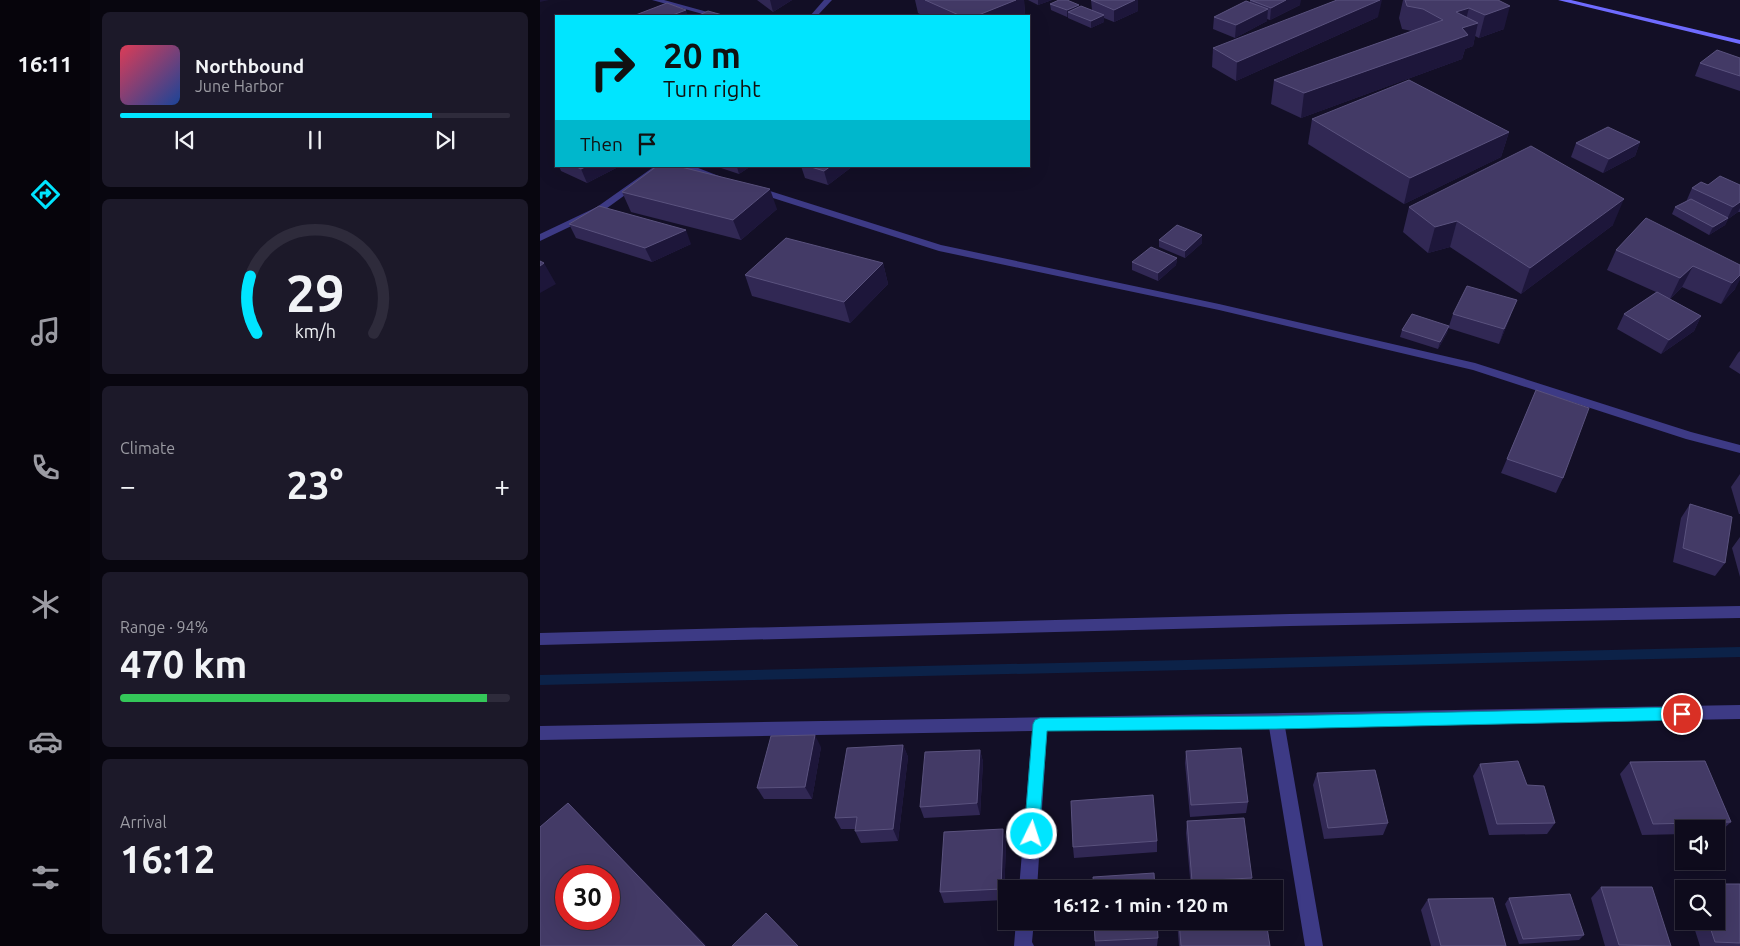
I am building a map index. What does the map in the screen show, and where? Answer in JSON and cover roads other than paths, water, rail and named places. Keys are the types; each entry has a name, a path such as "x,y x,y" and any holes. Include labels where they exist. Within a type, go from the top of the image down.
{"street":[{"path":"656,0 714,15"},
{"path":"814,15 828,0"},
{"path":"1562,0 1740,42"},
{"path":"540,238 600,209 660,167"},
{"path":"686,167 731,182"},
{"path":"750,188 939,248 1219,307 1475,367 1690,436 1740,449"},
{"path":"540,640 1300,620 1740,612"},
{"path":"540,733 1040,724 1276,722 1740,712"},
{"path":"1276,722 1314,946"},
{"path":"1029,880 1040,724"},
{"path":"1024,930 1023,945 1025,946"}],"waterway":[{"path":"540,680 1740,652"}]}
